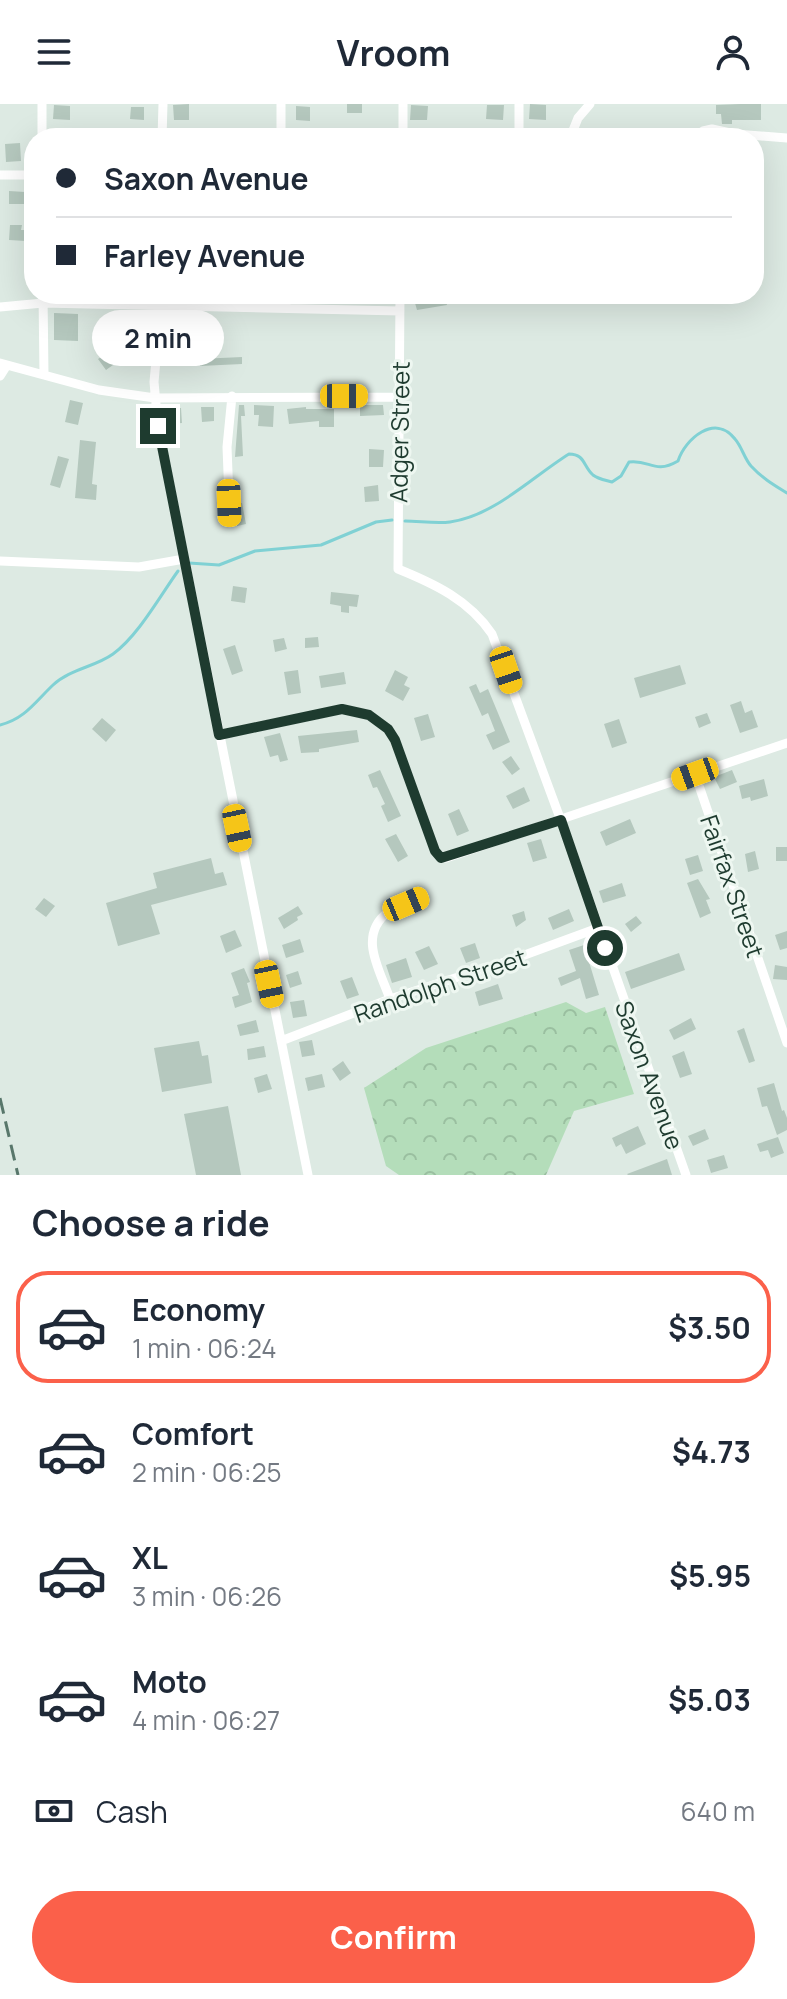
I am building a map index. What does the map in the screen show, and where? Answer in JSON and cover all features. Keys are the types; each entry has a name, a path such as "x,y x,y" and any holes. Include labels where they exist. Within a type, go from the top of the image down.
{"street":[{"path":"42,104 42,128"},
{"path":"162,128 163,104"},
{"path":"281,104 281,128"},
{"path":"403,104 403,128"},
{"path":"519,104 519,128"},
{"path":"574,128 590,104"},
{"path":"764,136 787,138"},
{"path":"0,175 24,175"},
{"path":"0,307 24,302"},
{"path":"43,304 44,375"},
{"path":"132,304 400,311"},
{"name":"Adger Street","path":"398,569 400,304"},
{"path":"161,306 155,398 158,426 308,1175"},
{"path":"0,376 3,364 99,390 155,398 400,397"},
{"path":"230,523 227,447 232,396"},
{"path":"0,561 139,567 184,559"},
{"name":"Saxon Avenue","path":"398,569 460,599 492,634 686,1175"},
{"path":"219,735 342,709 369,715 388,729 395,740 435,851 441,858 787,743"},
{"name":"Fairfax Street","path":"695,774 787,1043"},
{"path":"390,999 370,944 376,926 389,911 424,896"},
{"name":"Randolph Street","path":"281,1041 390,999 598,928"}],"green space":[{"path":"566,1002 586,1013 605,1007 634,1094 574,1111 546,1175 399,1175 386,1166 364,1088 426,1048"}],"building":[{"path":"189,104 189,120 174,120 173,105"},
{"path":"347,104 362,104 362,113 347,113"},
{"path":"530,104 546,105 546,120 529,119"},
{"path":"761,104 761,120 732,120 732,124 722,124 721,114 716,114 716,105"},
{"path":"54,105 70,106 70,120 53,119"},
{"path":"411,105 428,106 427,120 410,120"},
{"path":"487,105 504,105 503,120 486,119"},
{"path":"296,106 310,107 310,121 296,120"},
{"path":"131,107 144,107 144,120 130,119"},
{"path":"20,143 21,161 6,162 5,144"},
{"path":"9,191 24,192 24,204 9,204"},
{"path":"10,225 22,225 24,241 9,240"},
{"path":"415,304 447,305 417,310"},
{"path":"54,313 78,314 78,341 54,340"},
{"path":"113,349 120,360 106,370 98,359"},
{"path":"242,357 242,364 200,366 199,359"},
{"path":"70,400 83,403 78,425 65,422"},
{"path":"239,405 244,405 245,416 241,416 243,456 235,457"},
{"path":"254,405 274,406 273,427 258,426 259,415 254,415"},
{"path":"360,405 383,405 384,415 360,416"},
{"path":"201,407 214,407 214,421 202,422"},
{"path":"168,408 181,408 182,423 169,424"},
{"path":"287,409 334,409 334,427 319,427 319,421 289,424"},
{"path":"80,440 96,442 92,484 97,485 96,500 75,498"},
{"path":"369,449 384,450 383,467 369,467"},
{"path":"58,456 69,459 60,488 50,485"},
{"path":"378,485 379,501 365,502 364,487"},
{"path":"242,503 246,524 237,526 237,504"},
{"path":"233,586 247,588 245,603 231,601"},
{"path":"331,592 359,595 357,607 349,606 349,613 341,612 341,606 330,604"},
{"path":"318,637 319,647 305,648 305,638"},
{"path":"284,638 287,649 275,652 273,640"},
{"path":"235,645 243,671 232,675 223,649"},
{"path":"680,665 686,684 640,698 634,678"},
{"path":"298,670 301,693 288,695 284,672"},
{"path":"395,670 408,677 404,685 410,688 403,701 385,691"},
{"path":"344,672 346,684 321,688 319,676"},
{"path":"476,684 480,693 488,689 510,742 493,750 486,735 495,731 488,713 482,716 469,687"},
{"path":"741,701 745,713 752,710 758,727 740,733 730,705"},
{"path":"707,713 711,723 699,728 695,717"},
{"path":"428,714 435,737 421,741 414,718"},
{"path":"102,718 116,730 106,742 92,729"},
{"path":"619,719 627,743 612,748 604,724"},
{"path":"357,730 359,742 301,753 298,736"},
{"path":"280,733 288,760 280,762 278,755 270,757 264,737"},
{"path":"511,756 520,769 512,775 502,762"},
{"path":"380,770 401,816 388,822 381,806 385,804 368,775"},
{"path":"732,770 737,782 720,789 714,777"},
{"path":"764,779 768,796 751,801 750,797 742,799 739,786"},
{"path":"524,787 530,801 513,809 506,796"},
{"path":"459,809 469,831 457,836 448,814"},
{"path":"630,819 636,833 606,846 600,832"},
{"path":"396,834 408,856 398,862 385,839"},
{"path":"541,839 547,858 533,862 527,843"},
{"path":"776,847 787,847 787,861 776,861"},
{"path":"755,851 759,869 748,872 745,854"},
{"path":"698,855 703,871 690,875 685,859"},
{"path":"211,858 215,874 223,872 227,885 151,905 160,934 118,946 106,903 157,888 153,873"},
{"path":"698,879 710,899 706,900 711,913 700,918 687,883"},
{"path":"622,883 626,896 603,903 599,891"},
{"path":"44,898 55,906 46,917 35,909"},
{"path":"298,906 303,914 284,929 278,918"},
{"path":"569,909 574,921 553,930 548,918"},
{"path":"524,911 526,920 516,927 512,915"},
{"path":"636,916 642,923 631,932 625,924"},
{"path":"235,930 242,946 226,953 220,936"},
{"path":"787,931 787,948 780,950 775,935"},
{"path":"300,939 304,952 286,958 282,945"},
{"path":"475,943 480,958 466,963 460,948"},
{"path":"584,945 599,995 586,999 580,978 561,986 558,978 576,971 569,950"},
{"path":"429,946 438,964 424,970 415,952"},
{"path":"679,953 685,970 631,989 625,972"},
{"path":"406,958 412,977 392,983 386,965"},
{"path":"775,965 787,967 787,980 773,979"},
{"path":"244,968 250,982 247,983 252,1002 235,1008 232,997 239,995 231,973"},
{"path":"298,971 302,984 290,988 286,975"},
{"path":"352,977 359,995 347,999 340,981"},
{"path":"498,984 503,999 479,1006 475,992"},
{"path":"304,1000 307,1016 293,1018 290,1002"},
{"path":"691,1018 696,1029 674,1040 669,1030"},
{"path":"256,1020 259,1032 240,1036 237,1025"},
{"path":"744,1028 755,1061 749,1063 737,1031"},
{"path":"312,1040 315,1055 302,1057 299,1042"},
{"path":"199,1041 202,1056 208,1055 212,1083 162,1092 154,1048"},
{"path":"264,1046 266,1057 248,1060 247,1049"},
{"path":"684,1051 692,1074 680,1078 672,1056"},
{"path":"343,1061 351,1073 340,1081 332,1069"},
{"path":"267,1074 272,1089 258,1093 254,1078"},
{"path":"322,1074 325,1087 308,1091 305,1078"},
{"path":"774,1083 787,1118 787,1130 777,1135 767,1106 762,1107 757,1088"},
{"path":"228,1106 241,1175 196,1175 184,1114"},
{"path":"638,1126 646,1144 626,1154 621,1144 616,1147 612,1138"},
{"path":"705,1129 709,1139 693,1146 688,1136"},
{"path":"778,1137 784,1153 771,1158 768,1150 760,1152 757,1144"},
{"path":"724,1155 728,1168 711,1173 707,1160"},
{"path":"667,1159 672,1175 627,1174"}],"waterway":[{"path":"405,521 450,522 482,512 569,454 581,458 595,476 612,482 621,476 629,462 657,467 670,465 678,461 694,438 702,432 719,428 737,442 751,466 787,493"},
{"path":"189,563 219,565 255,551 321,545 376,522 392,520"},
{"path":"0,725 23,714 60,680 113,654 140,626 178,571"}],"railway":[{"path":"0,1098 18,1175"}],"route":[{"path":"158,426 219,735 342,709 369,715 388,729 395,740 435,851 441,858 561,820 605,948"}]}
